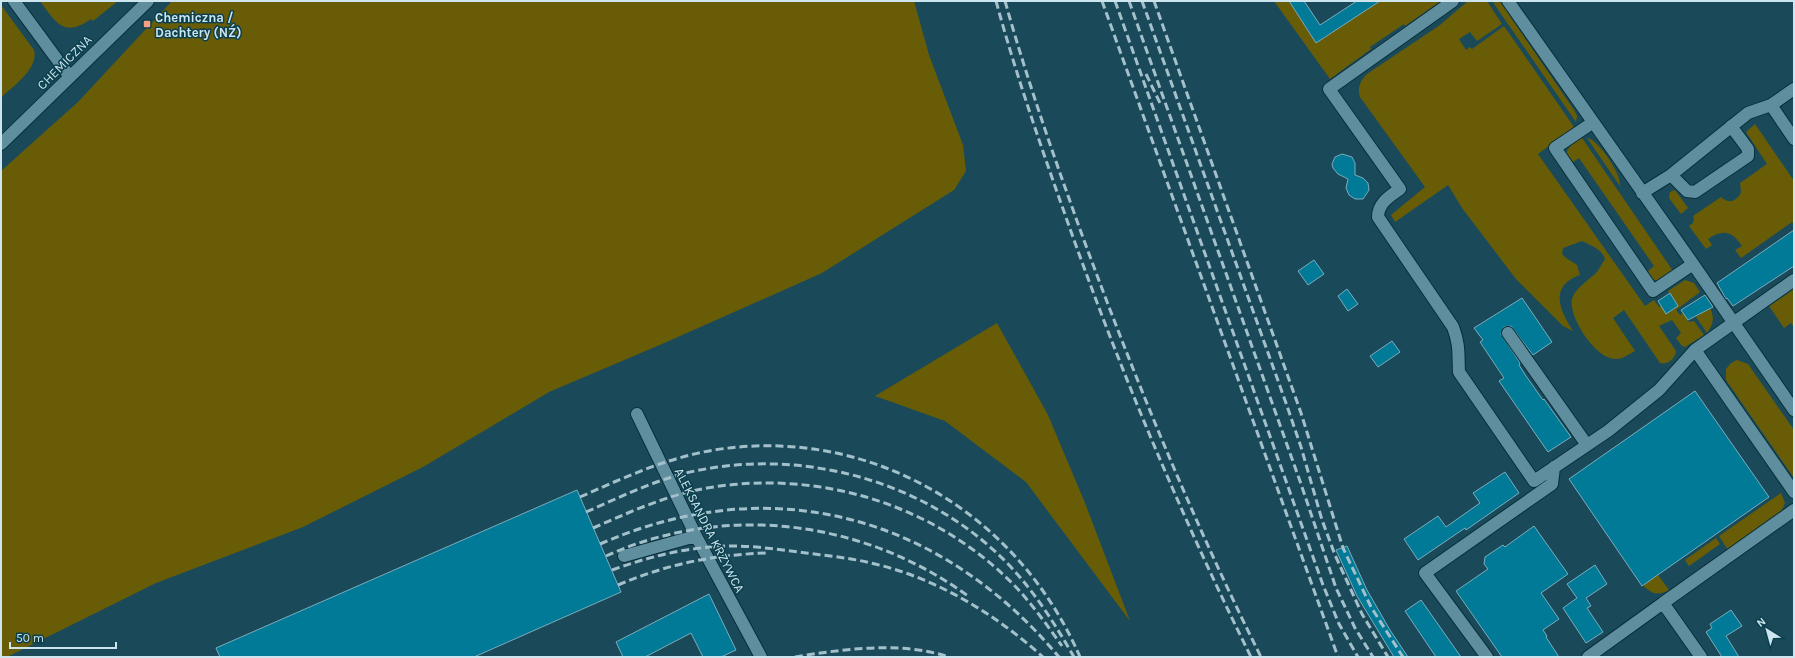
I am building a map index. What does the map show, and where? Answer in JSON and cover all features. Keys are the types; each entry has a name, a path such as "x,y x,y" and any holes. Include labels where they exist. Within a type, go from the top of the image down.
{"street":[{"path":"14,1 70,77"},
{"name":"CHEMICZNA","path":"1,144 148,1"},
{"path":"1453,1 1329,89 1400,189 1385,200 1378,217 1453,327 1457,339 1460,359 1459,372 1534,481 1608,431 1658,390 1695,350 1794,280"},
{"path":"1508,1 1794,410"},
{"path":"1642,193 1671,174 1748,113 1771,105 1794,89"},
{"path":"1771,105 1793,136"},
{"path":"1592,123 1555,148 1653,291 1693,264"},
{"path":"1671,174 1687,190 1695,192 1748,156 1748,149 1731,126"},
{"path":"1508,333 1587,445"},
{"path":"1695,350 1794,492"},
{"name":"ALEKSANDRA KRZYWCA","path":"637,414 696,536 761,657"},
{"path":"1487,657 1425,572 1552,484 1554,467"},
{"path":"1588,657 1794,510"},
{"path":"624,556 696,536"},
{"path":"1663,603 1701,657"}],"shaded area":[{"path":"40,1 118,1 93,21 91,19 82,25 67,27 56,21"},
{"path":"172,1 914,1 929,55 963,145 966,171 954,190 822,273 549,392 423,467 303,527 156,583 7,657 1,657 1,171 78,102"},
{"path":"1274,1 1289,1 1316,43 1380,1 1441,1 1405,26 1404,24 1370,47 1371,49 1330,79"},
{"path":"1468,1 1487,1 1502,24 1477,41 1470,32 1459,39 1466,50 1470,47 1472,49 1504,26 1574,127 1538,154 1645,306 1654,300 1667,314 1678,306 1668,291 1685,280 1694,283 1700,292 1676,310 1680,315 1683,313 1689,322 1694,321 1704,335 1685,347 1682,346 1676,338 1681,333 1672,320 1659,326 1676,351 1671,361 1660,363 1624,310 1613,318 1635,351 1619,359 1608,357 1600,353 1585,336 1574,316 1572,299 1576,291 1597,272 1605,259 1601,252 1592,246 1582,241 1563,248 1562,254 1577,265 1580,275 1564,285 1560,292 1561,307 1573,331 1563,326 1516,279 1462,208 1448,185 1395,222 1391,215 1425,187 1360,97 1360,85 1367,74 1440,25"},
{"path":"1492,1 1501,3 1574,110 1577,116 1576,122"},
{"path":"1,5 34,50 35,57 33,64 24,77 1,98"},
{"path":"1755,124 1794,181 1794,225 1792,222 1741,258 1735,250 1742,246 1735,237 1727,233 1713,236 1708,239 1712,245 1706,249 1689,226 1693,223 1693,216 1721,197 1727,201 1735,200 1741,192 1740,183 1767,164 1746,132"},
{"path":"1582,138 1673,271 1659,280 1650,277 1647,272 1654,266 1579,158 1570,164 1566,153 1572,144"},
{"path":"1587,138 1597,144 1608,158 1620,181 1620,186"},
{"path":"1675,190 1688,208 1681,214 1669,198 1670,192"},
{"path":"1794,289 1794,327 1791,323 1784,328 1769,306"},
{"path":"1710,308 1713,321 1707,333 1696,317"},
{"path":"997,323 1048,415 1085,503 1130,621 1026,482 945,421 875,396"},
{"path":"1737,360 1748,364 1794,430 1794,478 1726,380 1726,369 1731,363"},
{"path":"1781,493 1785,503 1781,512 1728,550 1719,536"},
{"path":"1716,538 1720,544 1689,566 1685,560"},
{"path":"1658,575 1669,590 1662,593 1655,593 1643,585"}],"building":[{"path":"1289,1 1304,1 1320,25 1357,1 1380,1 1316,43"},
{"path":"1342,154 1352,157 1355,163 1355,175 1363,178 1368,183 1369,190 1363,199 1355,199 1349,195 1346,188 1348,179 1338,174 1333,168 1332,164 1335,157"},
{"path":"1794,230 1794,266 1733,306 1727,298 1726,299 1717,283"},
{"path":"1314,260 1324,274 1308,285 1298,271"},
{"path":"1347,289 1358,304 1348,311 1338,296"},
{"path":"1670,293 1678,306 1666,314 1658,301"},
{"path":"1705,295 1713,307 1688,320 1681,310"},
{"path":"1522,298 1552,342 1533,355 1511,326 1504,327 1501,334 1520,363 1519,365 1526,376 1571,437 1548,452 1499,381 1504,378 1480,342 1483,340 1474,328"},
{"path":"1392,341 1400,352 1378,367 1370,356"},
{"path":"1695,391 1769,497 1642,586 1569,479"},
{"path":"1505,472 1519,493 1466,530 1465,528 1418,560 1404,539 1438,516 1446,527 1480,503 1473,493"},
{"path":"577,490 621,592 474,657 220,657 216,648"},
{"path":"1534,526 1568,574 1541,593 1559,619 1543,630 1559,657 1502,657 1456,591 1488,569 1484,564 1485,557 1503,545 1505,547"},
{"path":"1347,546 1367,590 1390,630 1408,657 1394,657 1357,596 1336,550"},
{"path":"1595,565 1607,584 1586,598 1591,606 1587,608 1603,632 1586,643 1563,608 1577,598 1567,584"},
{"path":"709,594 736,650 721,657 703,657 691,633 645,657 623,657 616,642"},
{"path":"1421,600 1461,657 1436,657 1405,611"},
{"path":"1731,610 1742,626 1726,636 1739,657 1722,657 1706,632 1712,628 1710,624"}],"railway":[{"path":"996,1 1043,151 1074,240 1114,346 1156,451 1202,555 1251,657"},
{"path":"1005,1 1023,62 1053,153 1125,348 1167,453 1236,607 1261,657"},
{"path":"1102,1 1338,657"},
{"path":"1115,1 1323,585 1339,624 1358,657"},
{"path":"1129,1 1301,484 1336,588 1355,628 1373,657"},
{"path":"1142,1 1286,403 1301,447 1322,520 1335,555 1362,614 1388,657"},
{"path":"1154,1 1301,413 1343,548 1371,607 1403,657"},
{"path":"1146,74 1160,103"},
{"path":"580,497 662,463 714,450 772,446 829,452 882,467 933,490 978,522 1019,560 1053,606 1080,657"},
{"path":"586,512 634,491 682,474 726,466 770,464 814,467 858,476 900,491 940,511 977,536 1010,566 1037,598 1074,657"},
{"path":"593,528 678,495 707,488 749,483 791,484 832,489 872,499 911,514 948,533 982,557 1021,592 1062,646"},
{"path":"600,544 664,521 727,510 789,509 849,519 907,539 961,569 1012,608 1059,657"},
{"path":"606,556 656,538 703,528 743,525 782,526 822,532 861,542 898,556 934,574 968,596"},
{"path":"612,570 641,560 671,553 717,546 760,547 858,560 921,579 965,600 1005,626 1043,657"},
{"path":"618,585 655,571 690,562 709,558 766,553"},
{"path":"795,657 833,651 872,648 911,649 949,657"}],"place":[{"name":"Chemiczna / Dachtery (NŹ)","path":"147,24"}]}
